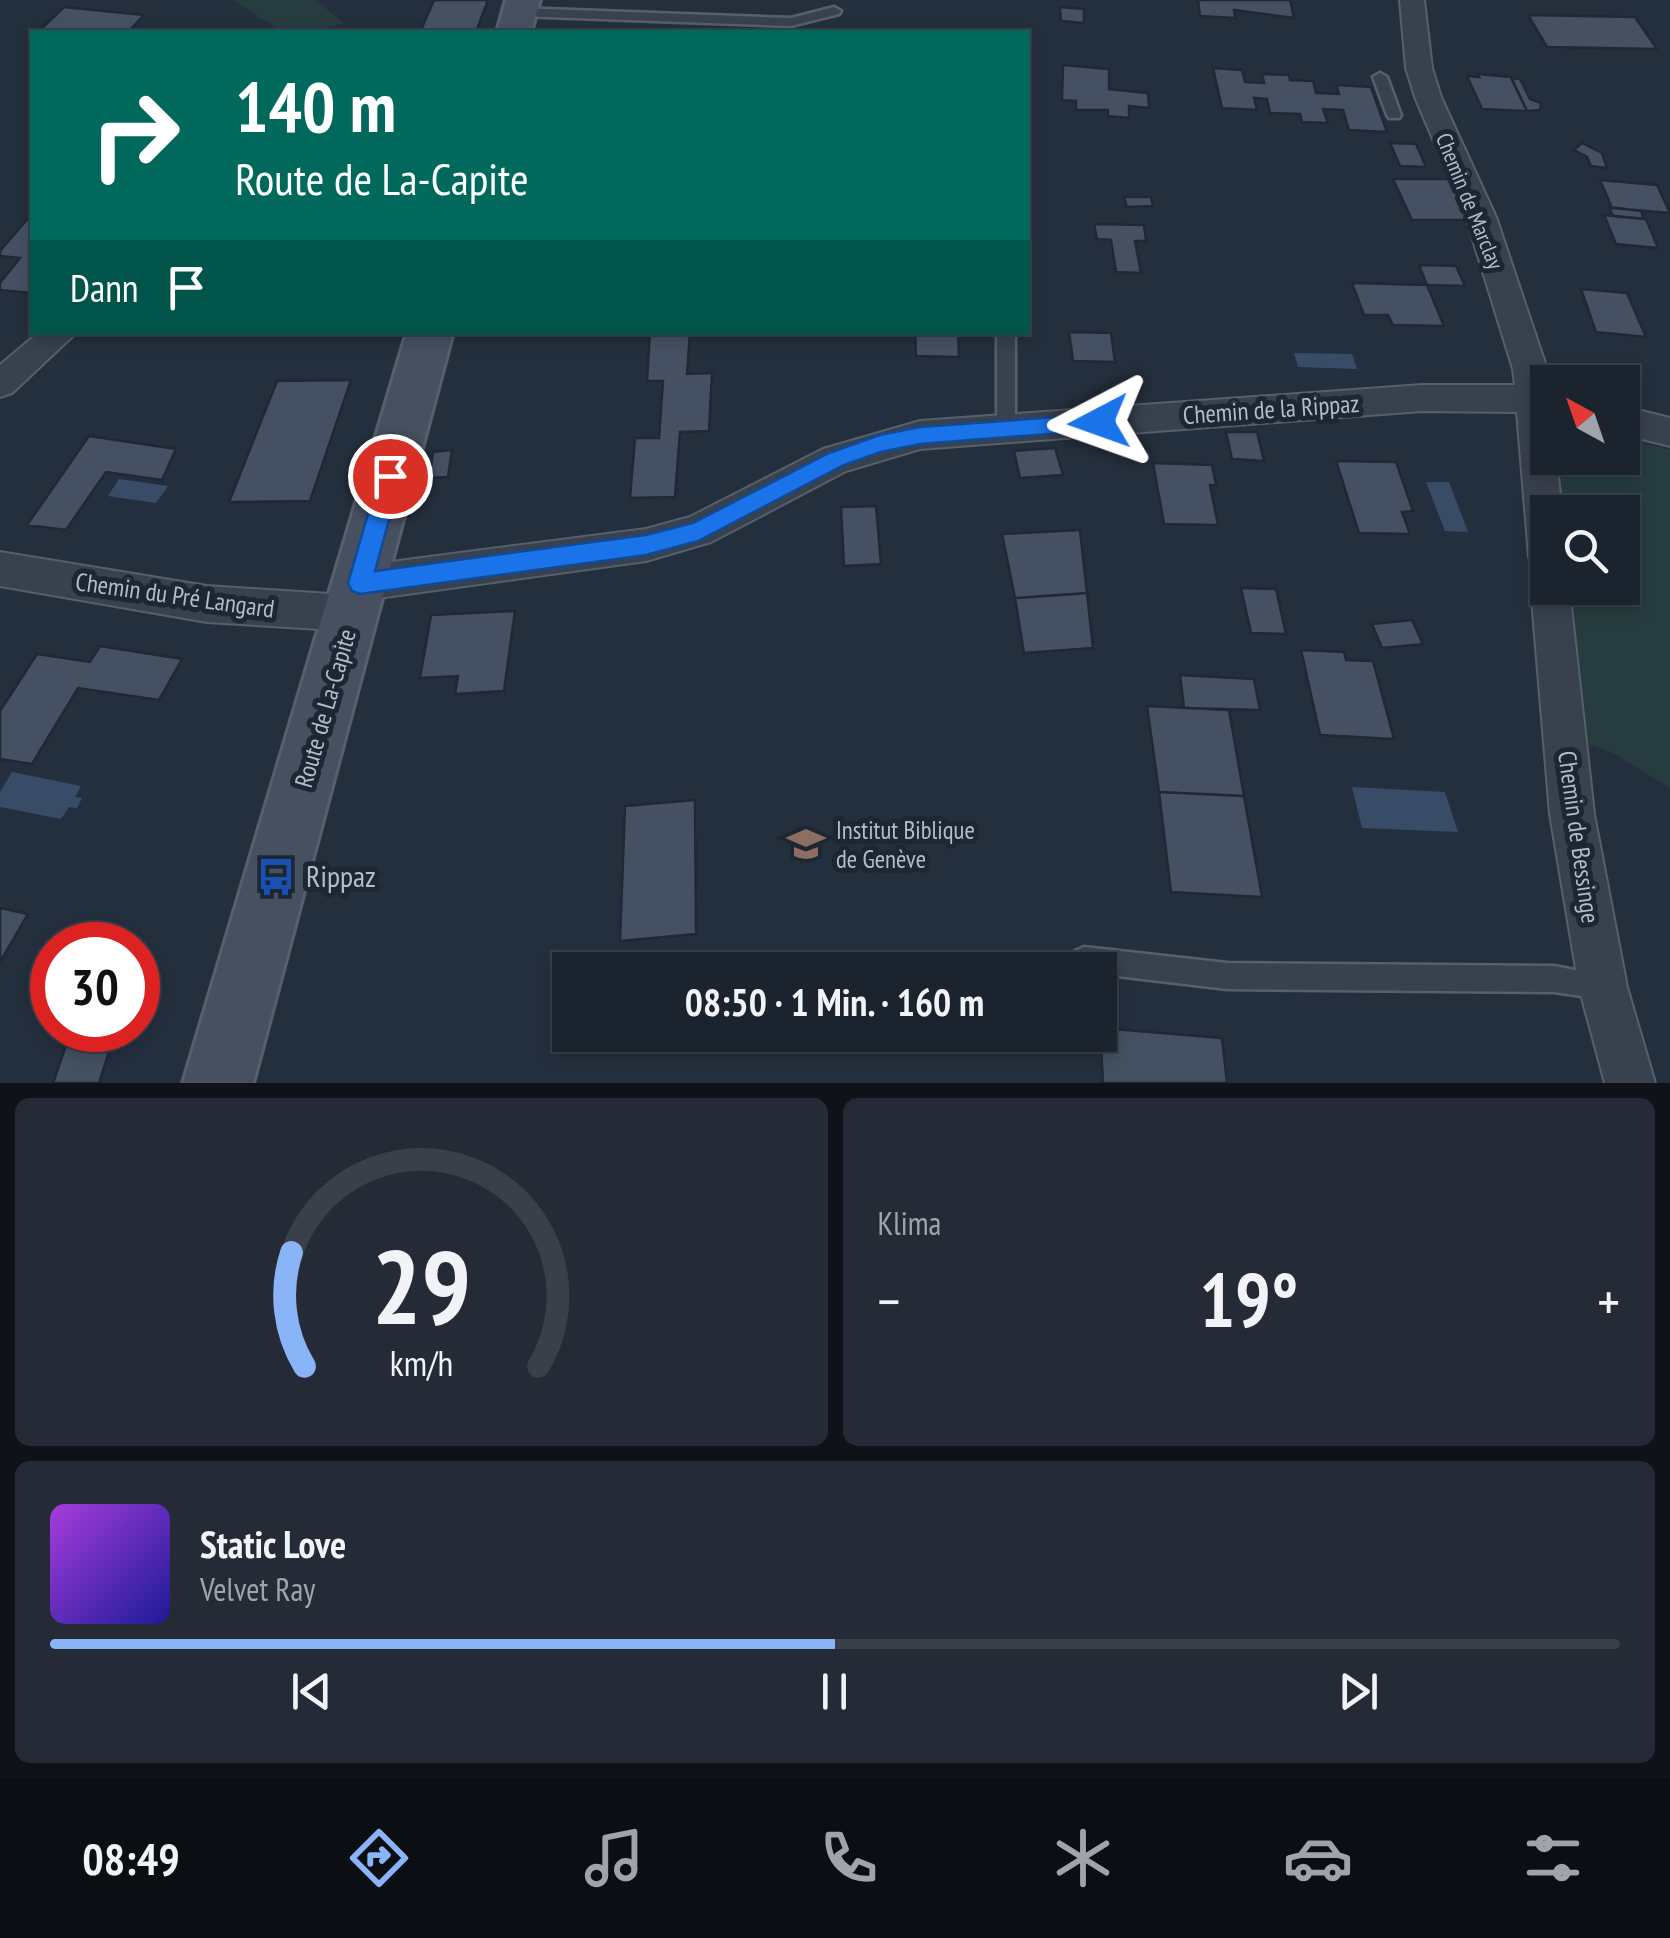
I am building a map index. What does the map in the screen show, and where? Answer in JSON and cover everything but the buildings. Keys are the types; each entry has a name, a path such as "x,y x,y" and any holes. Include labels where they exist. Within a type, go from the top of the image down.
{"street":[{"name":"Chemin de Marclay","path":"1412,0 1419,68 1481,217 1530,369"},
{"path":"0,384 57,335"},
{"name":"Route de La-Capite","path":"218,1083 429,335"},
{"name":"Chemin de la Rippaz","path":"356,598 646,545 698,531 836,459 920,436 1422,398 1499,396 1530,401"},
{"path":"1640,424 1670,432"},
{"name":"Chemin du Pré Langard","path":"0,568 208,604 356,598"},
{"name":"Chemin de Bessinge","path":"1552,605 1572,814 1604,987 1630,1083"}],"lane":[{"path":"518,18 791,22 834,11"},
{"path":"518,18 674,30"},
{"path":"1380,77 1394,116"},
{"path":"1006,335 1006,429"},
{"path":"1117,964 1227,976 1554,978 1604,987"}],"green space":[{"path":"234,0 316,0 344,24 285,30"},
{"path":"1640,443 1670,449 1670,788 1613,753 1585,743 1572,605 1640,605 1640,495 1561,495 1559,475 1640,475"}],"water":[{"path":"1294,353 1352,354 1357,369 1298,367"},
{"path":"119,479 168,486 156,503 108,496"},
{"path":"1426,482 1449,482 1468,532 1445,531"},
{"path":"12,772 81,786 75,797 82,798 77,808 69,807 61,819 0,807 0,792"},
{"path":"1352,787 1445,792 1458,832 1362,828"}],"place":[{"name":"Institut Biblique de Genève","path":"806,844"},
{"name":"Rippaz","path":"276,877"}],"route":[{"path":"390,476 360,583 646,545 698,531 836,459 880,444 920,436 1099,422"}]}
